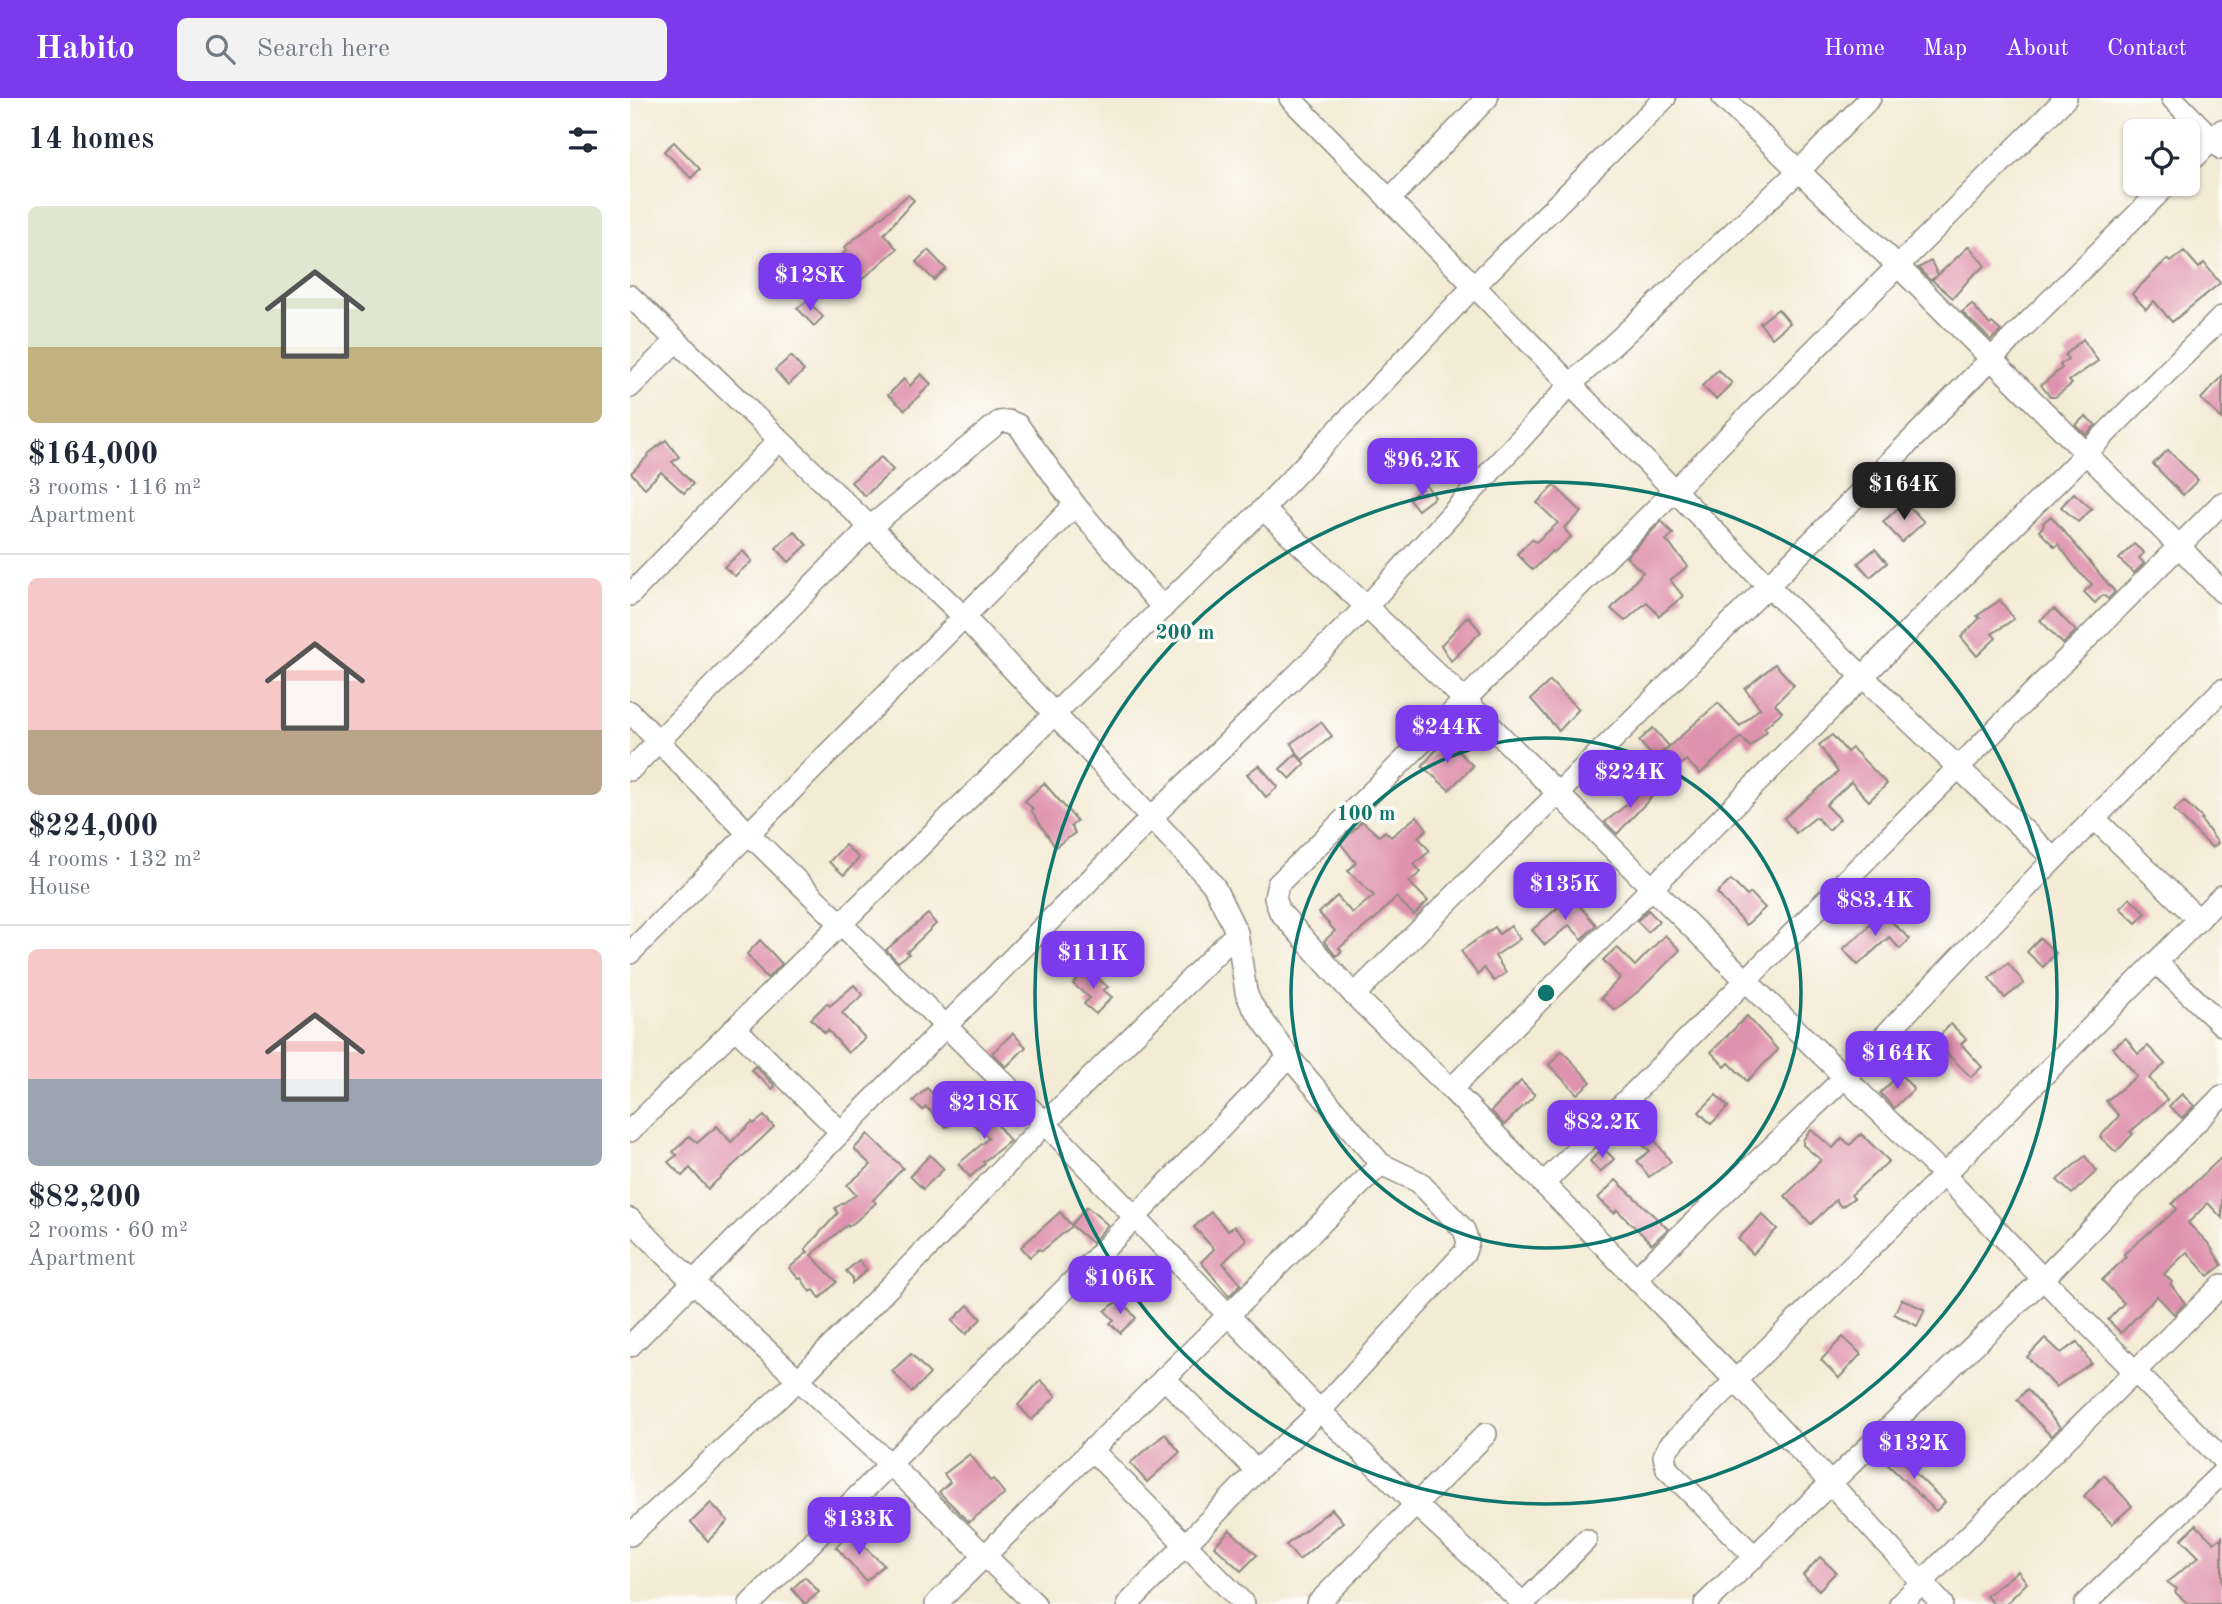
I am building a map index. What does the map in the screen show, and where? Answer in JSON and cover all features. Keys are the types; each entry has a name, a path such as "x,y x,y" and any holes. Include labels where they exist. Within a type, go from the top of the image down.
{"street":[{"path":"1389,200 1486,98"},
{"path":"630,1131 1263,509 1474,286 1665,98"},
{"path":"1723,98 1897,265 2222,592"},
{"path":"630,1346 1152,817 1367,606 1570,384 1800,170 1870,98"},
{"path":"1942,1604 1735,1380 1451,1089 1354,995 1280,912 1275,898 1278,884 1466,701 1674,488 2066,98"},
{"path":"2172,98 2219,139 2200,154"},
{"path":"1303,102 1389,200 1768,586 2054,859"},
{"path":"1354,995 1768,586 2156,196"},
{"path":"630,296 964,617 1214,886 1237,933 1248,998 1289,1057 1381,1164 1419,1182 1464,1230 1468,1241 1465,1252 1320,1411 1257,1471 1128,1604"},
{"path":"1451,1089 2222,317"},
{"path":"630,387 676,341"},
{"path":"630,770 870,527 999,422 1008,421 1018,425 1076,505 1163,608"},
{"path":"630,595 779,440"},
{"path":"1543,1184 2222,503"},
{"path":"630,953 1076,505"},
{"path":"1263,509 1466,701 1944,1175 2222,1459"},
{"path":"1636,1278 1845,1077 2054,859 2222,690"},
{"path":"630,712 748,834 1045,1123 1320,1411 1416,1505 1524,1604 1586,1540"},
{"path":"2094,818 2199,920"},
{"path":"1755,1557 1667,1469 1664,1456 1669,1446 2222,896"},
{"path":"630,1535 798,1380 953,1222 1045,1123 1237,933"},
{"path":"2157,963 2222,1025"},
{"path":"735,1028 841,1132"},
{"path":"750,1604 891,1465 1289,1057"},
{"path":"1705,1604 2043,1279 2222,1096"},
{"path":"936,1604 1381,1164"},
{"path":"630,1219 694,1283 891,1465 1035,1604"},
{"path":"1900,1604 2222,1285"},
{"path":"1164,1378 1257,1471"},
{"path":"1317,1604 1486,1434"},
{"path":"1091,1449 1244,1604"},
{"path":"2085,1604 2222,1473"}],"building":[{"path":"674,142 700,169 691,178 664,151"},
{"path":"908,195 914,200 884,234 897,249 843,296 823,276 847,250 845,247"},
{"path":"1969,246 1985,266 1972,276 1953,298 1932,280 1937,276 1930,280 1918,268 1931,261 1938,275"},
{"path":"928,250 946,269 934,280 916,262"},
{"path":"2184,251 2199,268 2204,263 2220,283 2172,322 2154,301 2146,309 2132,294 2167,259 2170,262"},
{"path":"808,301 823,317 814,326 797,308"},
{"path":"1972,304 1990,325 1992,323 2001,331 1991,340 1962,312"},
{"path":"1778,309 1790,323 1772,338 1760,323"},
{"path":"2083,339 2098,361 2069,381 2072,384 2055,397 2050,397 2041,385 2062,368 2060,365 2068,359 2065,355"},
{"path":"791,356 804,371 788,385 775,370"},
{"path":"1718,370 1732,383 1716,399 1702,386"},
{"path":"921,374 931,384 905,410 888,395 904,379 910,386"},
{"path":"2222,376 2222,419 2201,399"},
{"path":"2085,416 2096,425 2086,435 2076,425"},
{"path":"666,440 679,457 672,462 693,484 684,493 661,472 645,488 631,473 647,455"},
{"path":"2168,450 2198,480 2183,495 2153,464"},
{"path":"881,457 893,470 865,496 851,482"},
{"path":"1426,485 1435,497 1418,510 1409,499"},
{"path":"1554,485 1582,512 1564,528 1571,537 1533,570 1517,554 1532,539 1536,542 1558,523 1537,503"},
{"path":"2074,493 2092,509 2078,522 2061,507"},
{"path":"1905,502 1924,522 1902,542 1883,522"},
{"path":"2051,516 2115,592 2108,599 2103,595 2095,603 2084,592 2092,584 2079,572 2058,544 2055,547 2039,531"},
{"path":"1662,521 1673,534 1666,540 1688,566 1670,580 1683,596 1659,616 1647,602 1625,621 1611,609 1643,572 1626,557"},
{"path":"794,531 807,545 789,562 776,548"},
{"path":"2134,544 2144,553 2139,558 2144,563 2134,573 2119,559"},
{"path":"1875,549 1887,563 1870,577 1858,563"},
{"path":"743,551 752,561 735,576 724,567"},
{"path":"2000,600 2014,619 1992,634 1996,638 1977,656 1961,637 1980,618 1977,616"},
{"path":"2054,609 2076,631 2063,644 2040,620"},
{"path":"1468,616 1481,632 1451,661 1441,645"},
{"path":"1775,664 1794,685 1775,704 1782,712 1764,728 1767,731 1750,747 1741,737 1700,774 1686,760 1678,767 1664,751 1718,703 1740,726 1760,708 1745,689"},
{"path":"1550,681 1579,709 1559,731 1531,699"},
{"path":"1321,722 1332,736 1302,760 1291,743"},
{"path":"1653,728 1669,746 1655,759 1639,741"},
{"path":"1832,735 1847,752 1852,748 1887,784 1869,801 1851,782 1826,805 1840,819 1829,830 1816,817 1796,833 1784,818 1838,772 1819,745"},
{"path":"1446,739 1473,766 1449,790 1422,766"},
{"path":"1296,754 1305,764 1290,779 1280,769"},
{"path":"1259,765 1278,787 1266,797 1247,774"},
{"path":"1044,783 1077,821 1071,826 1075,833 1055,847 1031,810 1033,809 1025,801"},
{"path":"1651,785 1657,791 1617,834 1605,822"},
{"path":"2184,801 2203,819 2201,820 2218,843 2212,848 2174,810"},
{"path":"1417,816 1427,829 1418,837 1430,851 1414,864 1421,872 1409,882 1428,901 1414,915 1396,897 1376,918 1339,948 1342,951 1336,956 1324,941 1335,931 1319,913 1337,896 1352,913 1374,896 1348,871 1356,863 1341,844 1362,821 1379,836 1385,831 1391,837"},
{"path":"845,845 859,858 844,875 829,862"},
{"path":"1731,880 1747,896 1751,893 1765,908 1746,925 1717,893"},
{"path":"1571,896 1596,925 1582,939 1569,925 1545,945 1532,930"},
{"path":"2130,898 2146,913 2136,923 2120,908"},
{"path":"1648,910 1659,921 1648,932 1637,921"},
{"path":"1880,911 1910,939 1900,949 1889,937 1858,965 1843,949 1865,930"},
{"path":"928,914 936,924 907,952 909,954 898,962 886,950"},
{"path":"1511,926 1520,939 1495,956 1506,973 1494,981 1484,968 1478,975 1461,951 1495,927 1499,934"},
{"path":"1665,935 1680,950 1641,989 1615,1010 1601,998 1620,978 1603,960 1617,947 1635,966"},
{"path":"2040,938 2056,953 2043,967 2027,952"},
{"path":"760,940 782,964 767,978 747,954"},
{"path":"2008,963 2024,983 2005,998 1989,978"},
{"path":"1087,969 1108,987 1103,990 1112,997 1096,1014 1084,1004 1090,998 1073,984"},
{"path":"854,985 863,995 842,1013 865,1038 848,1053 828,1030 825,1033 811,1019 827,1003 830,1006"},
{"path":"1747,1016 1778,1050 1747,1081 1729,1063 1725,1067 1711,1052"},
{"path":"1951,1024 1966,1039 1961,1044 1982,1067 1971,1077 1934,1041"},
{"path":"1013,1033 1026,1047 1006,1067 992,1053"},
{"path":"2126,1038 2138,1054 2148,1046 2165,1064 2149,1078 2167,1100 2130,1132 2133,1134 2116,1152 2100,1137 2119,1116 2106,1101 2137,1076 2113,1048"},
{"path":"1562,1051 1591,1082 1577,1094 1549,1065"},
{"path":"755,1066 775,1086 772,1089 751,1070"},
{"path":"1900,1074 1914,1089 1894,1108 1880,1093"},
{"path":"1521,1081 1535,1095 1504,1125 1491,1111"},
{"path":"927,1088 940,1102 947,1096 962,1112 946,1127 926,1107 923,1110 913,1101"},
{"path":"2182,1094 2194,1106 2182,1118 2169,1106"},
{"path":"1716,1095 1728,1107 1711,1124 1699,1112"},
{"path":"974,1106 983,1115 987,1111 1010,1141 983,1162 985,1164 970,1177 958,1164 989,1138 965,1116"},
{"path":"764,1116 774,1127 708,1189 690,1168 682,1176 668,1162 677,1155 673,1152 689,1136 697,1143 717,1126 731,1142 752,1122 754,1124"},
{"path":"1639,1119 1671,1162 1649,1177 1637,1161 1650,1151 1628,1133"},
{"path":"1811,1130 1833,1148 1842,1138 1850,1145 1861,1134 1889,1161 1851,1195 1854,1198 1841,1207 1836,1200 1811,1224 1785,1196 1821,1160 1803,1145 1803,1140"},
{"path":"868,1134 903,1168 873,1200 876,1203 811,1255 837,1282 820,1298 814,1290 810,1292 801,1278 789,1268 808,1252 805,1249 838,1213 835,1208 856,1195 847,1185 871,1165 854,1149"},
{"path":"1603,1148 1614,1159 1600,1172 1590,1161"},
{"path":"930,1155 944,1169 923,1189 910,1176"},
{"path":"2085,1156 2097,1171 2072,1194 2057,1180"},
{"path":"2222,1157 2222,1218 2208,1203 2188,1223 2209,1244 2222,1265 2208,1276 2187,1252 2164,1274 2185,1303 2174,1314 2157,1296 2121,1333 2108,1320 2124,1303 2102,1280 2126,1257 2124,1254 2177,1209 2172,1204"},
{"path":"1616,1180 1668,1229 1652,1244 1617,1210 1614,1213 1598,1198"},
{"path":"1087,1207 1108,1225 1092,1243 1072,1226 1042,1251 1039,1249 1030,1257 1021,1247 1060,1212 1071,1225"},
{"path":"1211,1212 1228,1231 1234,1226 1247,1239 1223,1263 1241,1284 1229,1296 1201,1262 1214,1249 1194,1227"},
{"path":"1762,1214 1777,1229 1753,1254 1738,1239"},
{"path":"859,1260 867,1270 852,1283 852,1277 846,1271"},
{"path":"1120,1299 1136,1318 1120,1333 1110,1323 1114,1320 1105,1311"},
{"path":"1902,1299 1925,1310 1917,1326 1894,1314"},
{"path":"968,1305 981,1319 966,1334 952,1321"},
{"path":"1843,1337 1861,1354 1839,1378 1821,1360"},
{"path":"2045,1338 2061,1353 2077,1342 2091,1363 2056,1387 2027,1357"},
{"path":"911,1354 930,1374 912,1392 892,1371"},
{"path":"1041,1380 1056,1396 1032,1420 1018,1405"},
{"path":"2027,1389 2060,1427 2051,1436 2017,1400"},
{"path":"1165,1434 1180,1452 1147,1482 1130,1463"},
{"path":"1892,1451 1945,1502 1936,1511 1883,1460"},
{"path":"970,1454 990,1481 993,1479 1005,1494 969,1522 939,1492 950,1482 944,1474"},
{"path":"2104,1475 2132,1506 2112,1524 2084,1496"},
{"path":"711,1503 728,1521 708,1541 691,1522"},
{"path":"1332,1509 1343,1522 1299,1560 1286,1545"},
{"path":"2196,1525 2214,1543 2222,1537 2222,1604 2188,1604 2175,1592 2177,1589 2167,1582 2199,1557 2181,1539"},
{"path":"1230,1530 1257,1555 1241,1571 1214,1546"},
{"path":"849,1533 884,1565 866,1581 836,1547"},
{"path":"1820,1557 1836,1572 1819,1590 1803,1575"},
{"path":"2018,1571 2027,1583 2006,1604 1994,1604 1986,1596"},
{"path":"805,1577 819,1592 805,1604 792,1589"}]}
